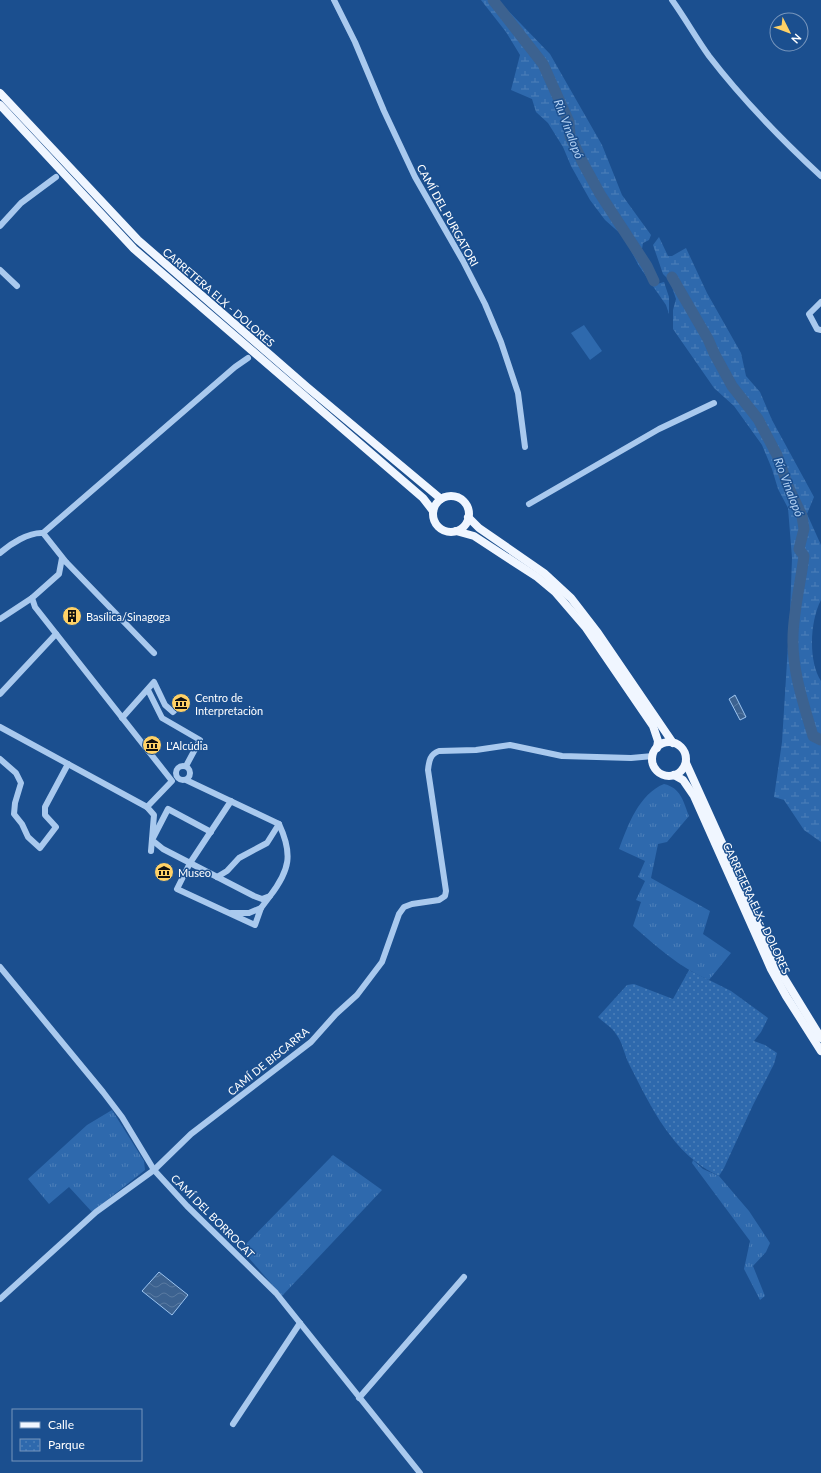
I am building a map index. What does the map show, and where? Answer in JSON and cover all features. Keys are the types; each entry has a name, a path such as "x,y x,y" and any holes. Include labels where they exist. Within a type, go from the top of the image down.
{"main road":[{"name":"CARRETERA ELX - DOLORES","path":"0,92 138,240 307,387 441,499"},
{"name":"CARRETERA ELX - DOLORES","path":"0,105 134,249 423,498 433,511"},
{"path":"456,531 465,524 468,517 467,507 460,500 450,497 441,499 436,504 433,511 434,520 440,528 448,532 456,531 474,536 537,577 559,597 586,628 653,726 658,741 657,748 653,756 654,766 660,773 668,776 674,775 683,769 686,763 685,752 682,748 673,743 595,629 571,598 544,573 479,528 468,517"},
{"path":"657,748 664,743 673,743"},
{"name":"CARRETERA ELX - DOLORES","path":"686,763 777,964 821,1038"},
{"name":"CARRETERA ELX - DOLORES","path":"674,775 683,780 694,796 771,969 786,996 821,1051"}],"street":[{"name":"CAMÍ DEL PURGATORI","path":"334,0 355,42 384,111 415,177 463,261 490,317 518,393 524,430 524,447"},
{"path":"672,0 716,65 772,128 821,176"},
{"path":"0,226 22,203 56,177"},
{"path":"0,270 17,286"},
{"path":"821,302 809,314 816,329 821,330"},
{"path":"0,553 35,533 43,533 134,453 235,367 248,358"},
{"path":"529,504 659,429 714,403"},
{"path":"43,533 65,561 154,653"},
{"path":"0,619 32,598 59,574 65,561"},
{"path":"32,598 35,607 122,718 174,778 186,780 231,800 279,824 287,844 287,871 260,908 255,925 177,889 190,863 231,800"},
{"path":"0,694 56,634"},
{"path":"122,718 154,682 164,705 173,712 177,708"},
{"path":"148,690 162,718 200,740 186,766"},
{"path":"0,727 147,807 154,815 151,851"},
{"name":"CAMÍ DE BISCARRA","path":"0,1298 96,1212 154,1170 191,1134 311,1042 336,1014 357,995 382,962 399,914 404,907 412,904 439,900 445,896 446,891 428,770 430,760 434,753 439,751 476,750 510,745 562,756 631,758 653,756"},
{"path":"0,759 16,773 21,783 15,803 14,814 22,824 28,837 40,848 56,827 45,815 45,807 68,764"},
{"path":"147,807 174,778 177,769 181,766 186,766"},
{"path":"186,766 190,774 186,780"},
{"path":"152,840 168,809 211,832"},
{"path":"217,877 226,871 239,858 267,843 279,824"},
{"path":"152,840 163,849 254,896 262,898 270,896"},
{"path":"228,913 249,913 260,908"},
{"name":"CAMÍ DEL BORROCAT","path":"0,967 122,1117 154,1170 182,1201 276,1293 420,1473"},
{"path":"359,1398 464,1277"},
{"path":"233,1424 300,1323"}],"green space":[{"path":"481,0 498,0 550,54 602,145 622,195 651,235 649,240 643,243 642,249 657,284 664,282 669,297 669,314 666,305 639,266 623,236 605,220 590,200 571,166 563,147 548,123 536,112 532,99 511,90 520,55 506,32"},
{"path":"659,237 668,256 672,256 686,248 707,293 741,353 746,376 760,392 772,420 814,497 807,514 821,545 821,600 817,609 813,630 812,652 817,673 821,681 821,842 804,830 784,800 774,797 782,742 790,613 792,558 788,508 778,489 762,445 734,406 714,388 673,329 673,310 676,299 670,281 663,274 653,245"},
{"path":"584,325 602,351 590,360 571,333"},
{"path":"664,784 670,786 678,792 683,800 689,816 667,842 658,844 651,878 710,911 703,934 731,953 709,980 678,963 633,926 641,902 636,900 645,881 638,877 645,861 619,849 626,830 641,803 655,789"},
{"path":"689,970 731,991 768,1018 761,1032 754,1041 765,1045 777,1053 774,1064 719,1176 703,1167 676,1143 655,1113 646,1097 627,1060 618,1037 612,1029 598,1017 627,985 634,984 673,999"},
{"path":"112,1110 144,1161 145,1170 92,1212 69,1187 49,1204 28,1179 87,1125"},
{"path":"333,1155 382,1190 282,1296 241,1249"},
{"path":"693,1160 703,1169 719,1176 749,1211 770,1243 766,1252 753,1266 765,1296 760,1300 744,1269 750,1241 692,1163"}],"water":[{"path":"735,695 746,717 740,720 729,699"},
{"path":"159,1272 188,1295 172,1315 142,1291"}],"waterway":[{"name":"Riu Vinalopó","path":"493,0 543,64 569,122 570,136 583,163 600,194 647,266 654,281"},
{"name":"Río Vinalopó","path":"672,277 708,339 732,386 758,419 777,455 788,486 802,516 804,529 799,549 804,556 794,618 794,663 799,688 813,736 821,740"}],"place":[{"name":"Basílica/Sinagoga","path":"72,616"},
{"name":"Centro de Interpretaciòn","path":"181,703"},
{"name":"L'Alcúdia","path":"152,745"},
{"name":"Museo","path":"164,872"}]}
